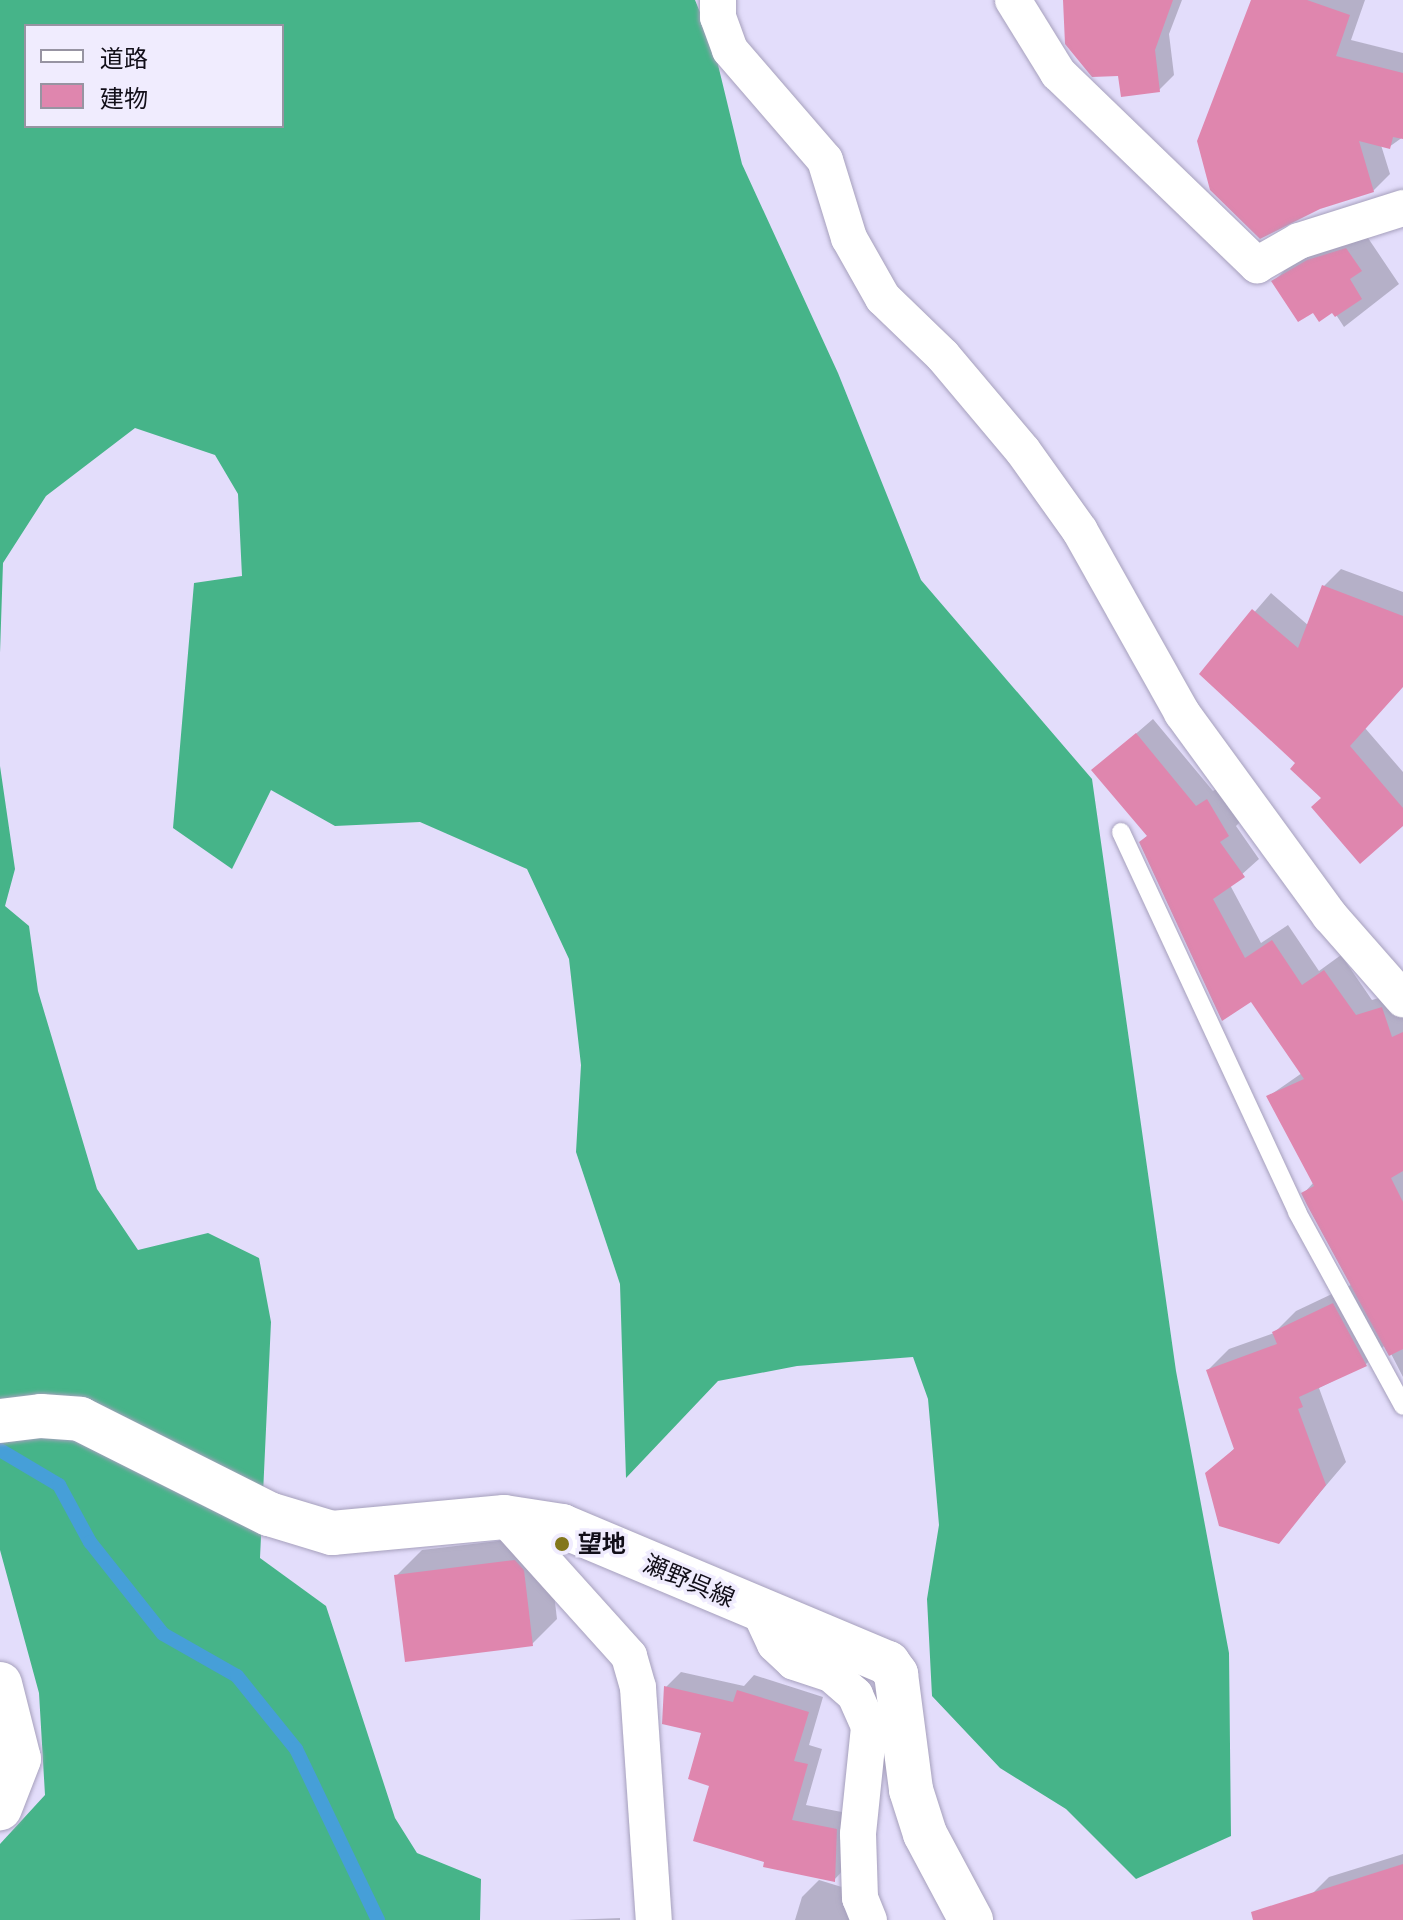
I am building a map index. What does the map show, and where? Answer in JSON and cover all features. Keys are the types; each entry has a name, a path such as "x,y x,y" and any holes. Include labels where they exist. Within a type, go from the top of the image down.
{"main road":[{"name":"瀬野呉線","path":"0,1421 41,1416 80,1419 269,1514 332,1533 504,1517 562,1526 760,1612 888,1663 896,1674 911,1790 925,1834 971,1920"},
{"path":"0,1684 19,1759 0,1808"}],"street":[{"path":"718,0 718,17 730,50 825,160 849,238 883,298 943,356 1023,451 1080,531 1182,713 1330,916 1403,999"},
{"path":"1013,0 1058,73 1257,265 1299,241 1403,208"},
{"path":"504,1517 629,1656 638,1688 654,1920"},
{"path":"760,1612 775,1644 794,1662 831,1674 855,1695 869,1727 858,1834 860,1898 869,1920"}],"lane":[{"path":"1121,832 1297,1212 1403,1406"}],"green space":[{"path":"0,0 695,0 713,44 742,164 838,373 921,580 1092,779 1176,1371 1229,1653 1231,1836 1136,1879 1066,1809 1000,1768 932,1696 927,1599 939,1525 928,1399 913,1357 797,1366 718,1381 626,1478 620,1284 576,1152 581,1065 569,959 527,869 420,822 335,826 271,790 232,869 173,828 194,583 242,576 238,494 215,455 135,428 46,496 3,563 0,653"},
{"path":"0,766 15,869 5,906 29,926 38,991 97,1189 138,1250 208,1233 259,1258 271,1322 260,1558 326,1606 395,1818 417,1853 481,1879 480,1920 0,1920 0,1844 45,1795 39,1693 0,1550"}],"building":[{"path":"1063,0 1173,0 1155,50 1160,92 1121,97 1118,76 1092,77 1065,44"},
{"path":"1251,0 1307,0 1350,15 1336,56 1403,73 1403,139 1393,137 1390,149 1359,141 1374,192 1320,209 1260,239 1210,190 1197,141"},
{"path":"1346,248 1362,271 1350,279 1362,299 1335,317 1332,313 1319,322 1313,313 1298,322 1271,281 1307,260"},
{"path":"1322,585 1403,616 1403,687 1350,746 1403,808 1403,826 1360,864 1311,807 1321,798 1290,769 1295,763 1199,674 1252,609 1298,648"},
{"path":"1136,733 1196,806 1207,799 1229,836 1220,842 1245,877 1213,899 1245,958 1272,940 1302,985 1324,970 1356,1015 1382,1007 1392,1037 1403,1032 1403,1171 1391,1178 1403,1202 1403,1349 1389,1356 1301,1193 1314,1186 1266,1096 1304,1079 1251,1002 1222,1021 1139,842 1147,836 1091,770"},
{"path":"1333,1303 1367,1366 1299,1397 1303,1407 1298,1409 1326,1485 1279,1544 1219,1526 1205,1473 1234,1449 1206,1370 1277,1344 1272,1332"},
{"path":"515,1560 524,1570 533,1646 405,1662 394,1575"},
{"path":"664,1686 733,1702 737,1690 809,1712 794,1761 808,1764 792,1820 837,1829 835,1882 763,1867 764,1862 693,1841 709,1786 688,1779 701,1733 662,1724"},
{"path":"1403,1864 1403,1920 1253,1920 1251,1912"}],"waterway":[{"path":"0,1450 59,1485 90,1542 163,1634 237,1676 296,1749 378,1920"}],"place":[{"name":"望地","path":"562,1544"}]}
